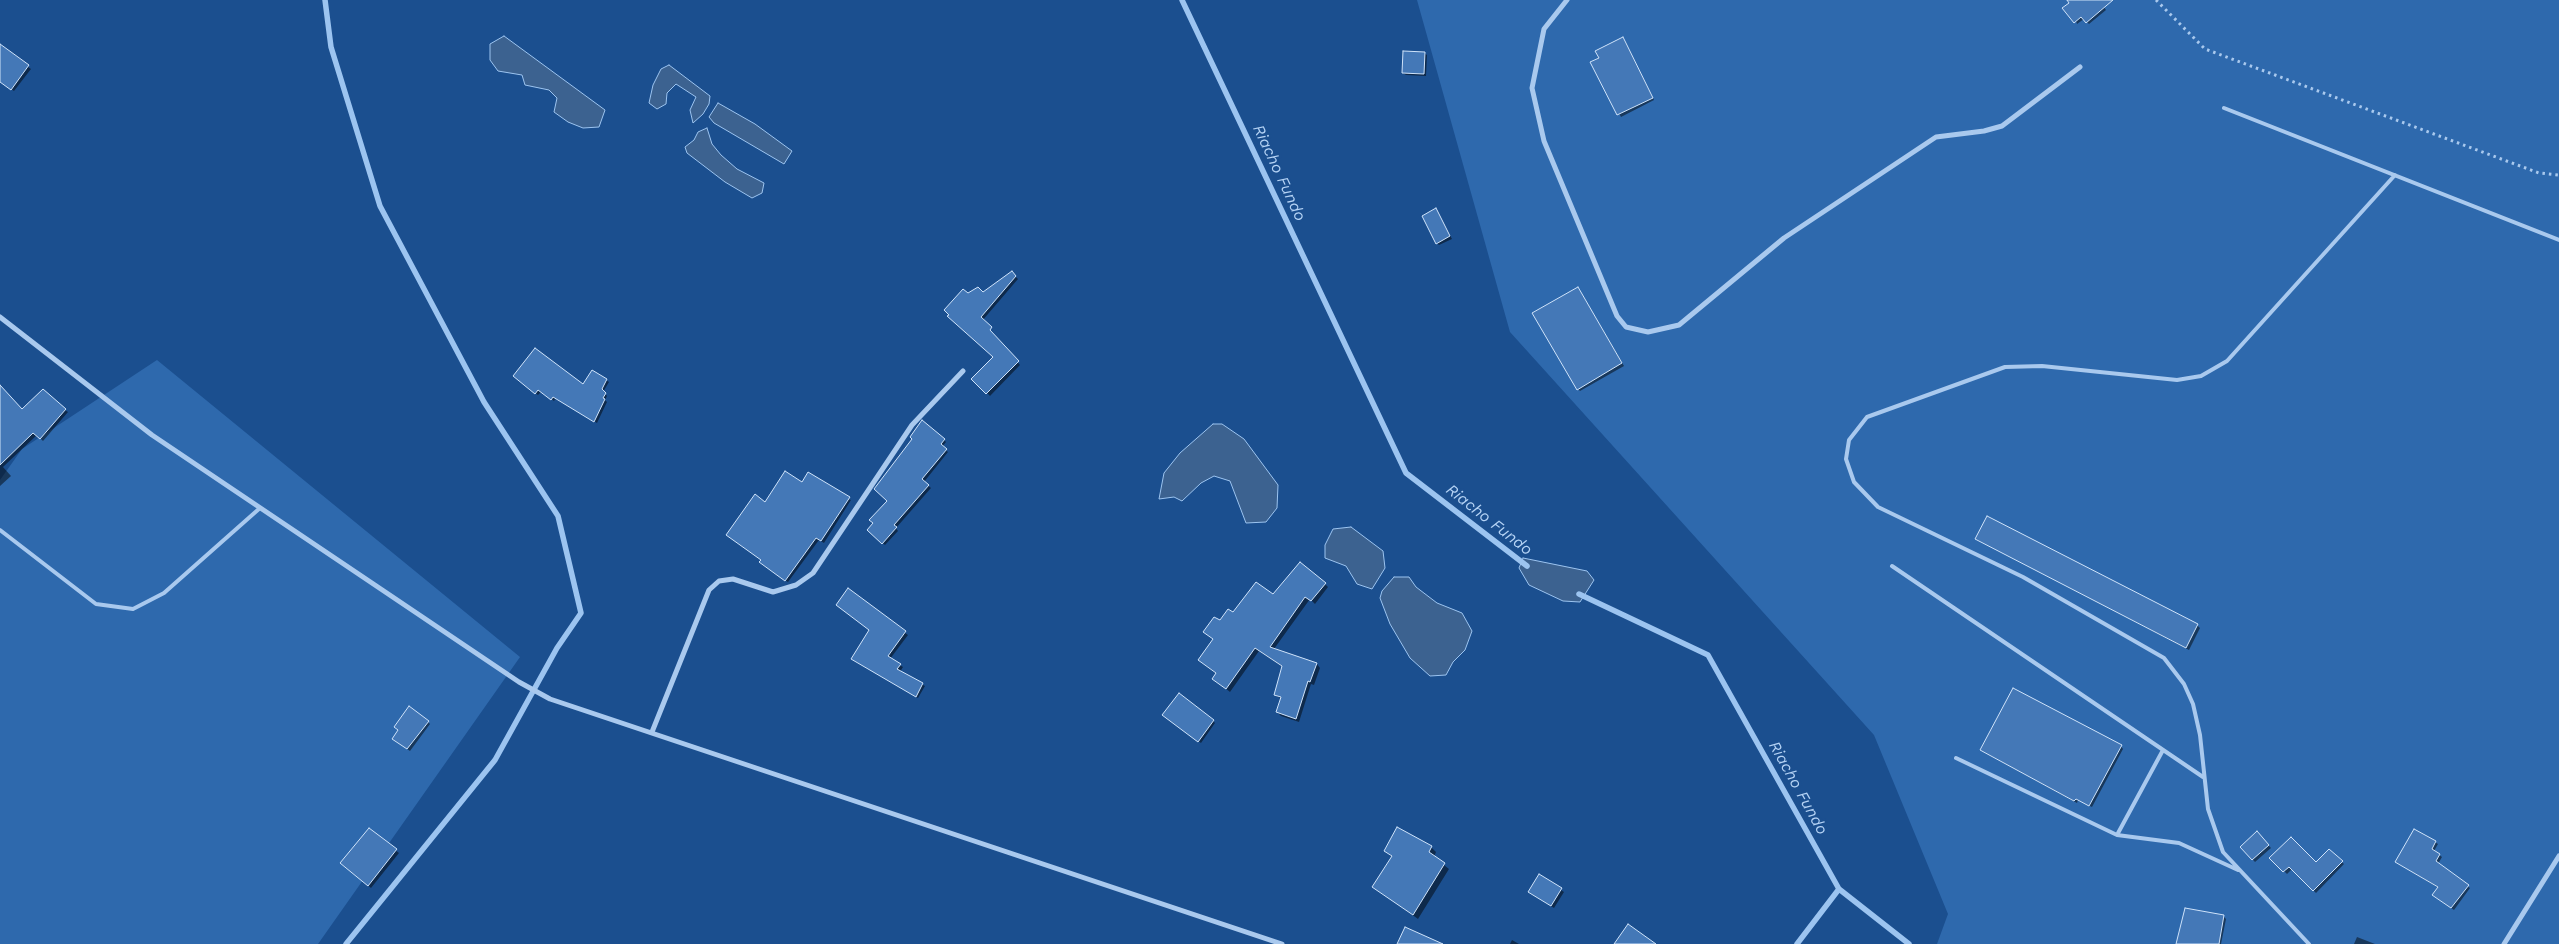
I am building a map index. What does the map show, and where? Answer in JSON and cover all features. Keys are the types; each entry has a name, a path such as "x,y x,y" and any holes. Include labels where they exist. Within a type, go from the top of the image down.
{"street":[{"path":"1567,0 1544,29 1532,88 1544,141 1617,316 1626,327 1648,332 1679,325 1784,238 1936,137 1984,131 2002,126 2080,67"},
{"path":"0,317 152,435 519,682 550,699 1282,944"},
{"path":"652,732 709,590 719,582 733,579 773,592 796,585 812,573 912,425 963,371"},
{"path":"2504,944 2559,856"}],"lane":[{"path":"2224,108 2559,240"},
{"path":"2309,944 2223,852 2213,828 2203,777 2200,735 2193,704 2184,684 2164,658 2023,577 1878,507 1854,482 1846,459 1849,440 1867,417 2005,367 2042,366 2177,380 2201,376 2227,361 2394,175"},
{"path":"0,530 96,604 133,608 164,593 260,508"},
{"path":"1892,566 2203,777"},
{"path":"2117,835 2163,750"},
{"path":"1956,758 2117,835 2179,843 2240,871"}],"path":[{"path":"2156,0 2205,49 2539,173 2559,175"}],"shaded area":[{"path":"1417,0 2559,0 2559,944 1937,944 1948,914 1874,735 1510,332"},
{"path":"504,36 605,110 599,127 583,128 568,122 554,112 557,98 549,90 525,85 522,75 498,71 490,60 490,44"},
{"path":"669,65 710,96 709,104 703,114 693,123 690,110 696,97 676,84 667,93 666,104 657,109 649,103 653,85 661,69"},
{"path":"718,103 755,124 792,151 784,164 714,123 709,117"},
{"path":"707,128 712,144 721,155 737,169 764,183 762,193 752,198 725,182 687,153 685,147 694,140 698,132"},
{"path":"157,360 520,657 318,944 0,944 0,480 22,449"},
{"path":"1213,424 1222,424 1244,439 1278,485 1277,508 1266,522 1246,523 1230,481 1214,476 1201,483 1182,501 1174,497 1159,499 1164,473 1180,453"},
{"path":"1351,527 1383,551 1385,568 1372,589 1357,584 1346,566 1325,558 1325,545 1333,529"},
{"path":"1523,558 1587,571 1594,580 1580,602 1563,601 1529,585 1519,568"},
{"path":"1394,577 1409,577 1416,587 1437,603 1462,613 1472,631 1465,650 1453,662 1446,675 1430,676 1410,658 1390,624 1380,598 1382,591"}],"building":[{"path":"2067,0 2113,0 2086,23 2081,17 2074,23 2062,8 2069,3"},
{"path":"1623,37 1653,98 1617,115 1590,62 1599,58 1595,51"},
{"path":"0,44 29,65 11,90 0,82"},
{"path":"1403,51 1425,52 1424,74 1402,73"},
{"path":"1436,208 1450,236 1436,244 1422,216"},
{"path":"1012,271 1016,276 981,317 992,327 990,330 1019,361 986,394 971,379 993,357 947,316 949,315 944,310 963,289 968,293 978,287 983,292"},
{"path":"1578,287 1622,363 1577,390 1532,313"},
{"path":"535,348 583,384 592,370 607,379 602,389 606,393 603,398 605,399 594,422 553,397 551,400 538,390 535,394 513,376"},
{"path":"0,385 22,409 43,389 66,409 40,439 33,433 0,465"},
{"path":"922,420 945,439 941,444 947,449 922,479 929,485 894,525 897,527 882,544 867,530 873,523 869,520 887,501 874,489 912,439 910,437"},
{"path":"785,471 802,482 808,472 850,497 821,541 816,538 785,581 759,562 761,560 726,535 755,494 765,502"},
{"path":"1987,516 2198,624 2186,648 1975,539"},
{"path":"1300,562 1326,583 1311,601 1305,597 1270,647 1317,663 1310,682 1308,681 1296,719 1276,712 1281,697 1274,695 1282,666 1255,648 1226,689 1212,679 1216,673 1198,660 1213,639 1203,632 1214,617 1220,620 1228,609 1233,612 1256,582 1273,594"},
{"path":"848,588 906,631 888,656 901,664 897,669 923,683 916,697 851,659 869,630 836,605"},
{"path":"2013,688 2122,745 2089,806 2076,799 2074,801 1980,750"},
{"path":"1179,693 1214,720 1198,742 1162,715"},
{"path":"409,706 429,721 407,749 392,739 398,730 394,727"},
{"path":"1397,827 1432,846 1429,852 1445,863 1413,915 1372,887 1392,856 1384,851"},
{"path":"369,828 397,849 368,886 340,863"},
{"path":"2414,829 2436,841 2432,849 2440,854 2436,861 2469,885 2451,908 2432,895 2438,887 2395,862"},
{"path":"2257,831 2269,845 2252,860 2240,847"},
{"path":"2291,837 2316,862 2329,849 2343,861 2313,891 2289,867 2283,872 2269,858"},
{"path":"1539,874 1562,888 1551,906 1528,892"},
{"path":"2185,908 2224,915 2219,944 2176,944"},
{"path":"1628,924 1656,944 1614,944"},
{"path":"1405,927 1443,944 1397,944"}],"waterway":[{"path":"325,0 331,47 380,206 484,402 558,516 581,613 557,648 495,760 346,944"},
{"name":"Riacho Fundo","path":"1182,0 1406,473 1527,566"},
{"name":"Riacho Fundo","path":"1579,594 1708,655 1839,889 1909,944"},
{"path":"1797,944 1839,889"}]}
